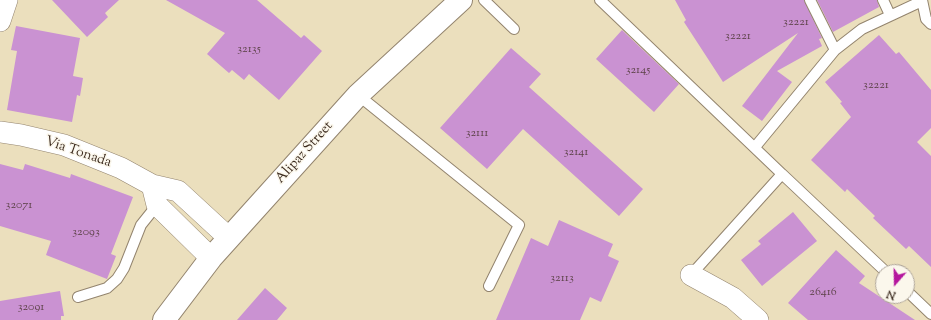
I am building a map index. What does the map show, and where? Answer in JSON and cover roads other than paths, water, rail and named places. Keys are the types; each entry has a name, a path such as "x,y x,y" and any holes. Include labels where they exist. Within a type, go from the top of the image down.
{"main road":[{"name":"Alipaz Street","path":"164,320 211,258 358,95 461,0"}],"street":[{"path":"0,21 7,0"},
{"name":"Via Tonada","path":"0,132 21,135 64,145 121,168 152,185 178,191 229,238"},
{"path":"152,185 157,205 211,258"},
{"path":"691,276 733,298 758,320"}],"lane":[{"path":"484,0 514,29"},
{"path":"600,0 878,264"},
{"path":"810,0 835,50"},
{"path":"883,0 890,15"},
{"path":"755,147 835,50 862,29 922,0 926,19 931,24"},
{"path":"358,95 519,225 489,286"},
{"path":"691,276 782,174"},
{"path":"78,297 107,288 117,279 124,268 141,225 157,205"},
{"path":"915,299 931,314"}]}
